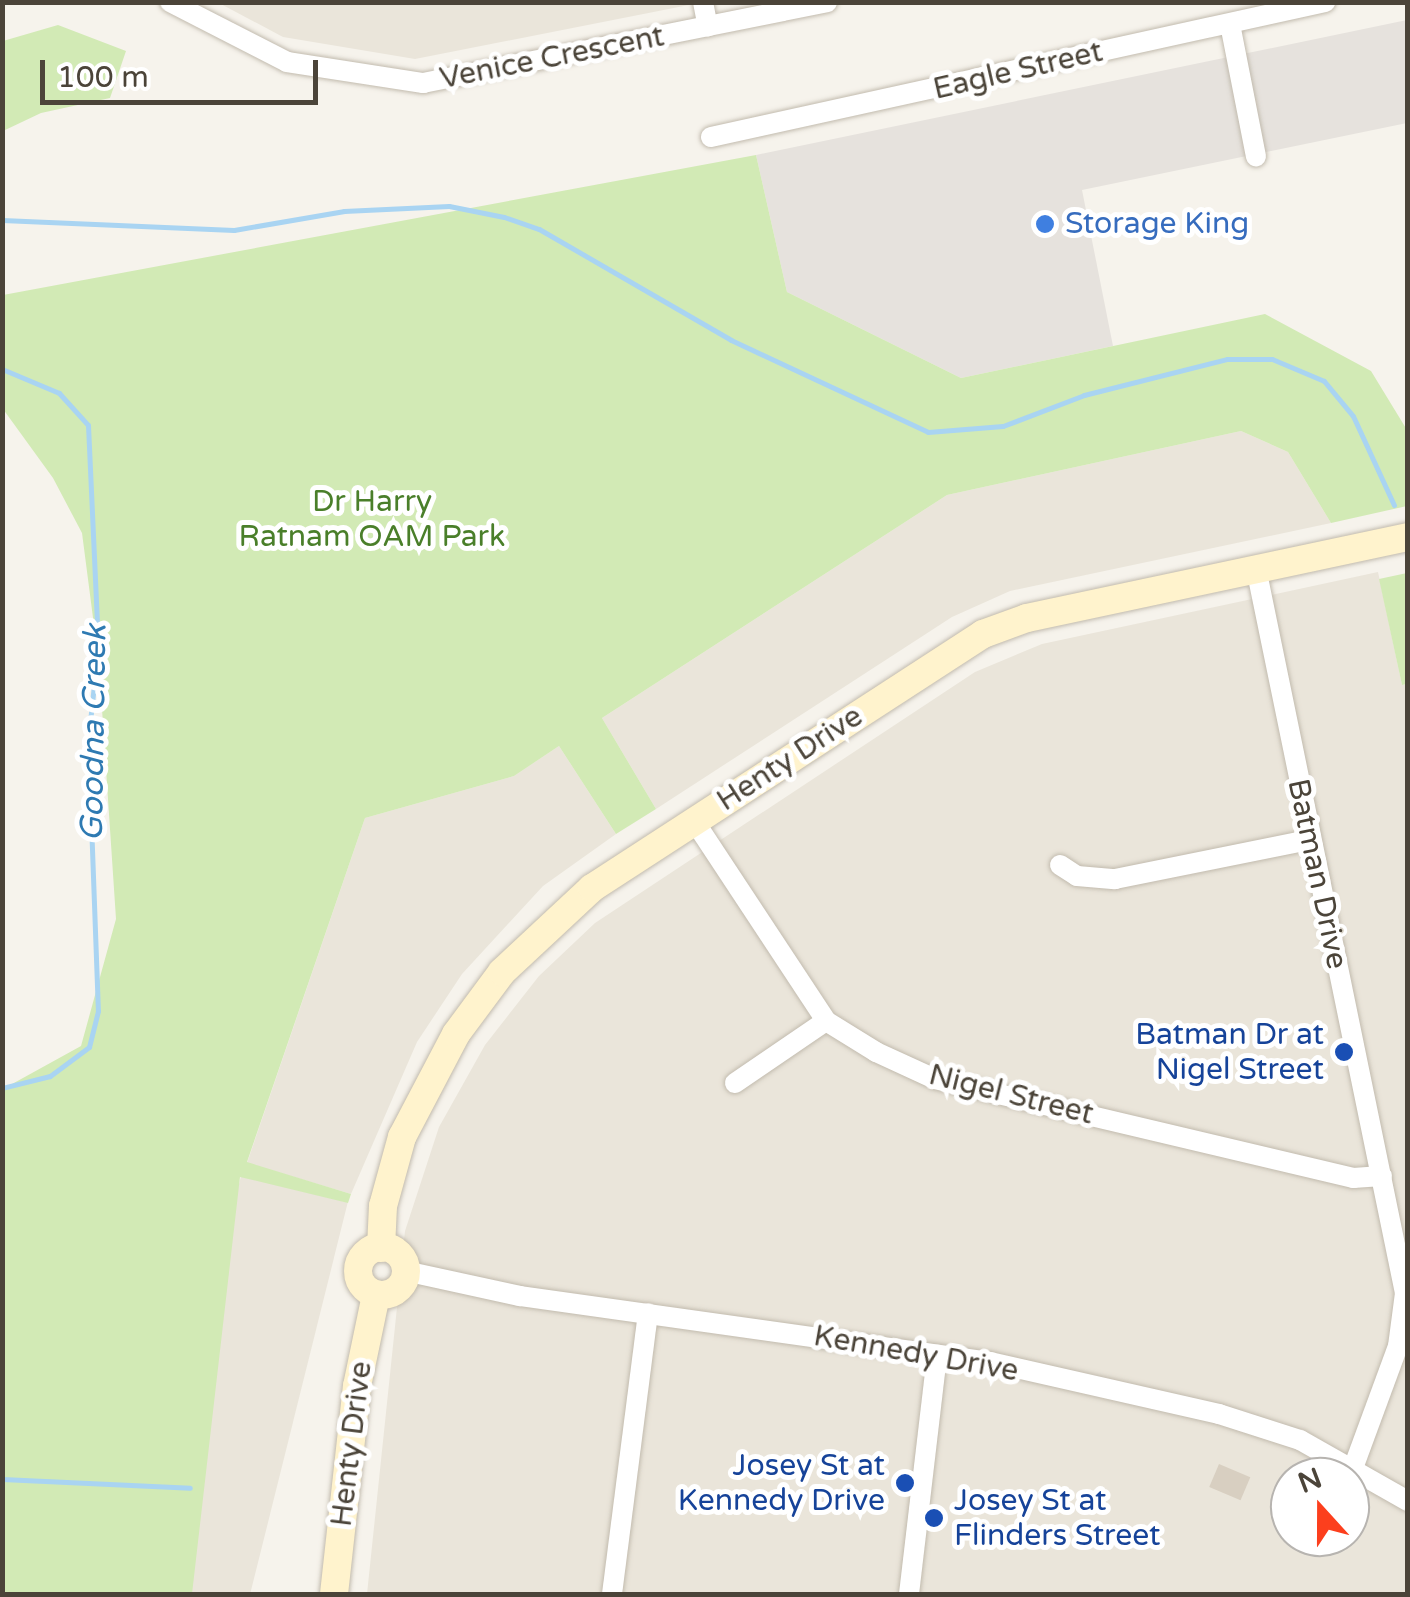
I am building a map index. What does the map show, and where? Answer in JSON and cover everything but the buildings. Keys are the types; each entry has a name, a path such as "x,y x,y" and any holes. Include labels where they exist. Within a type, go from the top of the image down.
{"street":[{"name":"Venice Crescent","path":"170,2 287,62 423,83 827,2"},
{"path":"702,2 708,27"},
{"name":"Eagle Street","path":"711,136 1324,2"},
{"path":"1230,24 1256,156"},
{"name":"Henty Drive","path":"381,1248 383,1206 402,1137 456,1034 502,972 558,916 694,822 983,634 1027,618 1408,537"},
{"name":"Batman Drive","path":"1256,568 1309,840 1382,1176 1405,1310 1357,1457"},
{"name":"Nigel Street","path":"694,822 826,1021 936,1080 1353,1178 1382,1176"},
{"path":"1060,866 1077,876 1114,879 1309,840"},
{"path":"735,1083 826,1021"},
{"path":"381,1248 398,1254 406,1271 399,1288 376,1294 358,1272 364,1255 381,1248"},
{"name":"Kennedy Drive","path":"406,1271 520,1296 937,1355 1262,1426 1329,1457"},
{"name":"Henty Drive","path":"334,1594 357,1386 376,1294"},
{"path":"612,1594 648,1313"},
{"path":"909,1594 937,1355"},
{"name":"Kennedy Drive","path":"1370,1478 1408,1501"}],"shaded area":[{"path":"219,3 699,3 415,59 283,37"},
{"path":"1407,20 1407,123 1082,190 1113,346 961,378 787,292 756,155"},
{"path":"1241,431 1288,452 1331,523 1010,591 952,617 656,809 602,718 947,495"},
{"path":"1378,572 1402,685 1408,684 1407,1594 367,1594 405,1231 439,1127 485,1045 539,976 595,923 975,672 1042,644"},
{"path":"559,746 616,834 543,886 462,974 417,1042 351,1194 247,1163 365,818 514,776"},
{"path":"241,1176 348,1203 250,1594 177,1594 139,1584"}],"green space":[{"path":"58,25 126,51 110,98 41,113 3,131 3,41"},
{"name":"Dr Harry Ratnam OAM Park","path":"756,155 787,292 961,378 1265,314 1371,371 1407,430 1407,506 1331,523 1288,452 1241,431 947,495 602,718 656,809 616,834 559,746 514,776 365,818 247,1162 351,1194 348,1203 240,1177 192,1594 3,1594 3,1089 81,1046 116,919 99,664 82,533 53,478 3,409 3,295"},
{"path":"1407,573 1407,684 1402,685 1379,579"}],"waterway":[{"path":"2,220 234,230 344,211 449,206 504,217 539,229 731,340 928,432 1003,426 1084,395 1227,359 1272,359 1324,381 1353,416 1394,505"},
{"name":"Goodna Creek","path":"2,369 59,393 88,425 98,647 88,740 98,1011 89,1047 50,1076 2,1088"},
{"path":"2,1479 190,1488"}],"place":[{"name":"Storage King","path":"1045,224"},
{"name":"Batman Dr at Nigel Street","path":"1344,1052"},
{"name":"Josey St at Kennedy Drive","path":"905,1483"},
{"name":"Josey St at Flinders Street","path":"934,1518"}]}
